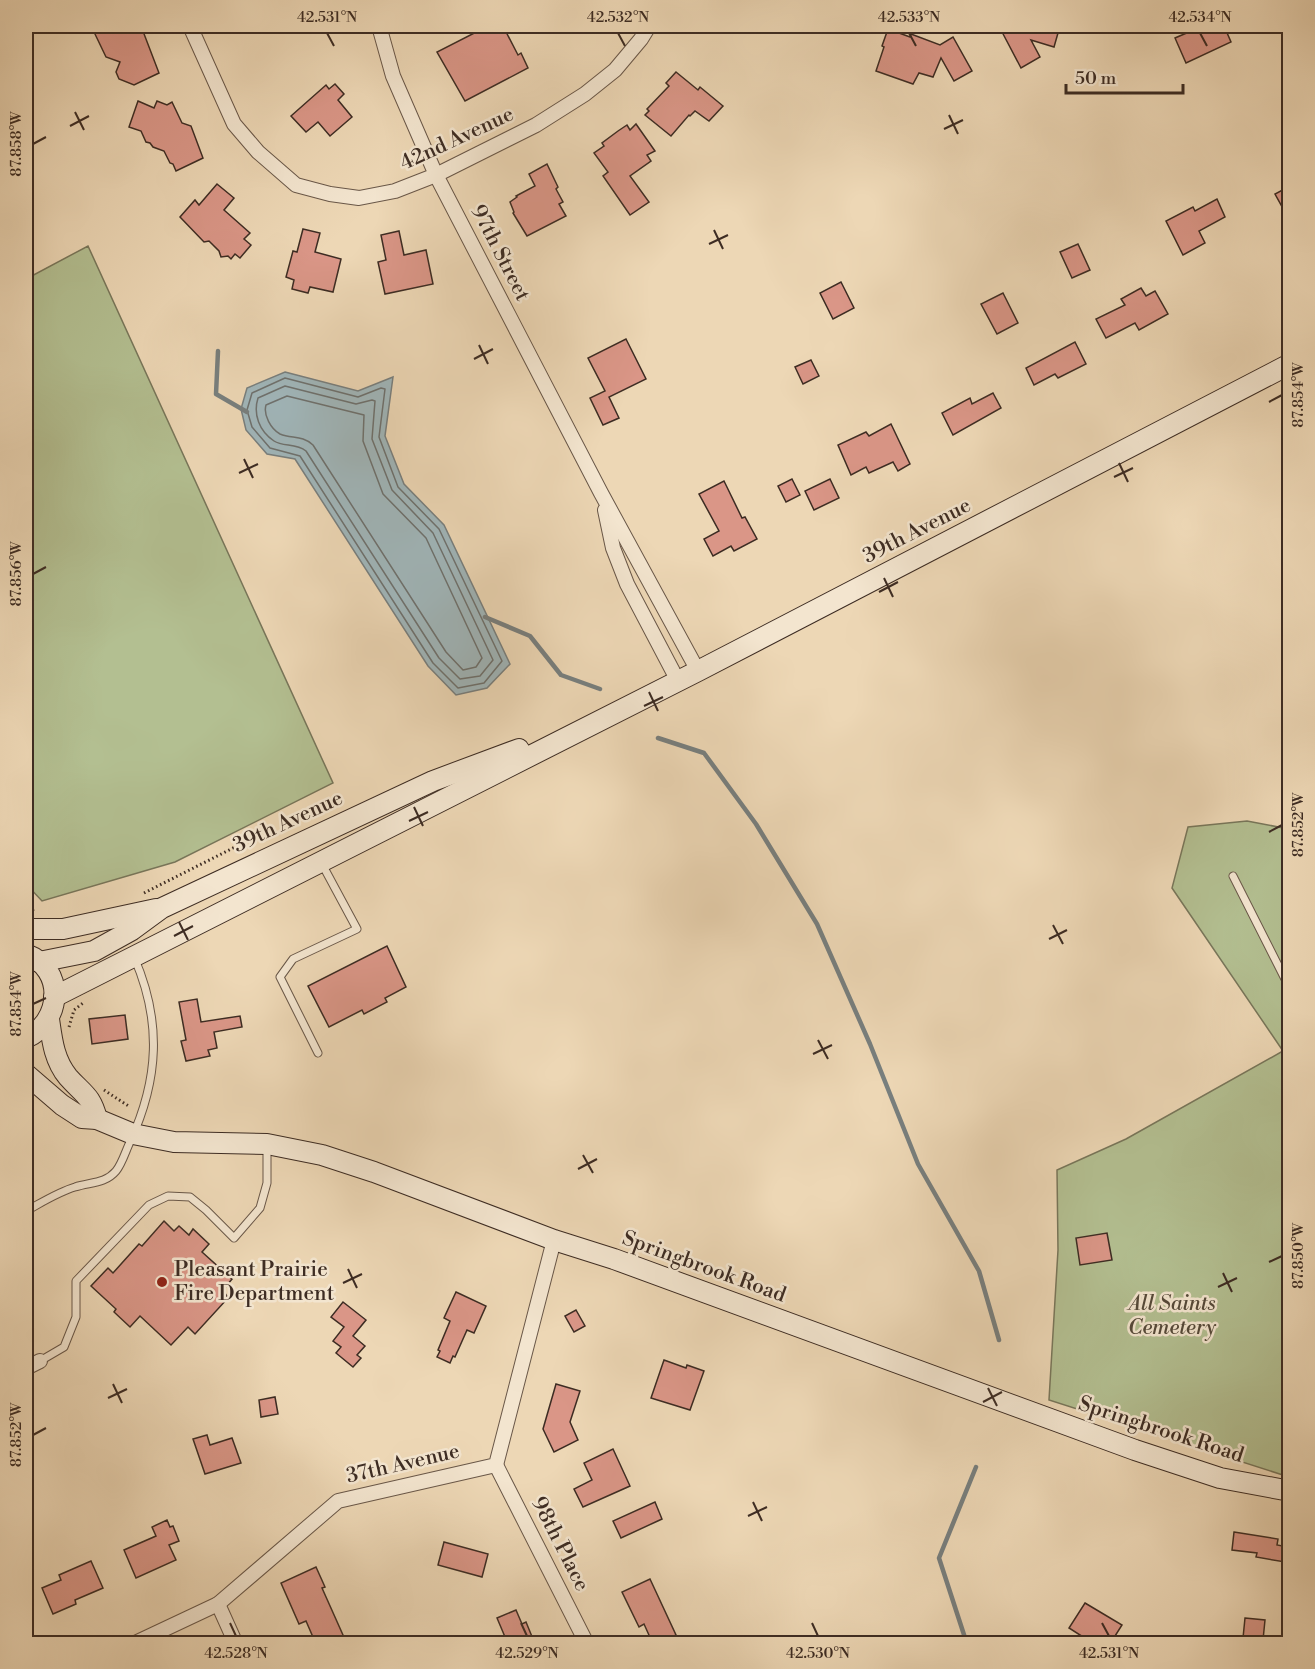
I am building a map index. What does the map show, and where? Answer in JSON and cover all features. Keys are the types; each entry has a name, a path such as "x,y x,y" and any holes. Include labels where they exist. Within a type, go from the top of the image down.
{"main road":[{"name":"39th Avenue","path":"54,997 698,671 1290,364"},
{"name":"39th Avenue","path":"30,955 94,951 132,930 162,908 433,781 534,744 565,738"},
{"path":"26,929 63,929 162,908"},
{"path":"26,1038 40,1030 49,1019 54,1006 51,977 30,955"},
{"path":"49,1019 53,1050 67,1075 93,1102 97,1119"},
{"name":"Springbrook Road","path":"26,1074 62,1105 82,1118 97,1119 133,1134 174,1142 267,1144 322,1155 374,1172 554,1240 614,1259 1135,1450 1220,1478 1290,1491"}],"street":[{"name":"42nd Avenue","path":"190,26 234,124 258,153 296,185 330,194 359,198 395,191 436,175 536,125 585,94 615,70 649,26"},
{"name":"97th Street","path":"379,26 393,76 436,175 601,493 698,671"},
{"name":"97th Street","path":"601,493 613,548 627,584 678,681"},
{"path":"496,1465 554,1240"},
{"path":"26,1368 40,1361"},
{"name":"37th Avenue","path":"133,1644 218,1604 338,1501 496,1465"},
{"name":"98th Place","path":"496,1465 587,1644"},
{"path":"218,1604 236,1644"}],"lane":[{"path":"318,1053 280,977 293,959 357,929 321,862"},
{"path":"1233,876 1290,989"},
{"path":"26,1211 74,1187 102,1181 117,1170 144,1109 155,1055 152,1013 134,957"},
{"path":"40,1361 64,1347 76,1317 76,1281 149,1205 168,1196 190,1197 234,1238 260,1208 267,1183 267,1144"}],"path":[{"path":"138,896 247,842"},
{"path":"26,906 38,912"},
{"path":"68,1030 74,1010 83,1003"},
{"path":"96,1085 130,1107"}],"green space":[{"path":"88,246 333,783 175,862 42,901 26,884 26,279"},
{"name":"All Saints Cemetery","path":"1247,821 1289,829 1289,1477 1049,1400 1058,1250 1057,1170 1126,1139 1283,1051 1172,888 1188,827"}],"water":[{"path":"285,372 358,391 393,377 385,436 404,484 444,525 510,664 487,688 456,695 428,666 295,459 267,454 246,430 241,409 247,388"}],"building":[{"path":"108,26 141,26 159,73 134,85 119,79 116,72 120,62 106,57 94,32"},
{"path":"488,26 503,26 518,55 521,53 528,68 465,101 437,52"},
{"path":"996,26 1060,26 1054,47 1031,40 1040,57 1021,68 1001,30 995,28"},
{"path":"1203,26 1224,26 1231,42 1186,63 1175,38"},
{"path":"888,29 910,37 911,34 940,45 953,37 972,71 954,81 941,58 933,77 919,73 913,84 876,71"},
{"path":"676,72 698,90 700,87 723,106 709,121 695,111 671,136 645,115 649,111 647,109 669,86 666,83"},
{"path":"335,84 344,94 338,100 352,117 330,136 318,122 306,132 291,116 326,85 329,89"},
{"path":"138,101 154,108 157,101 167,105 172,102 182,123 191,126 203,158 176,171 164,151 146,142 141,131 129,127"},
{"path":"636,124 655,151 647,155 651,161 630,176 649,202 630,215 603,176 608,172 594,153 604,146 602,143 618,131 627,125 630,130"},
{"path":"547,164 563,202 559,204 566,216 527,236 513,213 510,202 516,196 535,186 529,174"},
{"path":"217,184 234,198 224,210 250,233 244,239 251,245 240,258 235,254 231,259 228,256 221,257 219,251 209,241 204,242 180,217 195,200 199,205"},
{"path":"1290,186 1290,221 1275,194"},
{"path":"1217,199 1225,217 1199,231 1205,243 1183,255 1166,221 1193,207 1195,211"},
{"path":"303,229 320,233 315,252 341,259 333,292 310,287 308,293 292,289 294,280 286,277 293,251 297,252"},
{"path":"399,231 404,255 426,250 433,284 385,294 378,262 386,260 381,235"},
{"path":"1078,244 1090,270 1072,278 1060,252"},
{"path":"841,282 854,308 833,319 820,293"},
{"path":"1141,288 1146,296 1155,291 1168,314 1139,330 1135,323 1106,338 1096,319 1125,305 1121,299"},
{"path":"1003,293 1018,323 997,334 981,304"},
{"path":"626,339 646,379 609,397 619,418 603,425 590,398 605,391 588,358"},
{"path":"1075,342 1086,364 1058,378 1055,374 1034,385 1026,368"},
{"path":"811,360 819,376 803,384 795,367"},
{"path":"993,393 1001,408 953,435 942,413 970,398 972,404"},
{"path":"891,424 910,464 898,471 893,462 869,473 866,467 851,475 838,445 866,432 869,436"},
{"path":"792,479 800,495 786,502 778,486"},
{"path":"830,479 839,498 814,510 805,491"},
{"path":"724,481 742,518 745,517 757,539 734,551 731,546 713,556 704,539 719,531 699,494"},
{"path":"387,946 406,987 385,998 387,1002 364,1014 362,1010 329,1027 308,986"},
{"path":"197,999 201,1022 240,1016 242,1027 214,1032 217,1048 208,1050 210,1056 186,1061 181,1041 186,1040 179,1002"},
{"path":"125,1015 128,1039 92,1044 89,1019"},
{"name":"Pleasant Prairie Fire Department","path":"164,1221 174,1231 179,1226 189,1235 193,1229 209,1244 202,1252 232,1279 223,1290 228,1298 195,1334 188,1327 171,1345 140,1316 130,1327 114,1312 116,1309 91,1286 108,1268 113,1273"},
{"path":"1107,1233 1112,1260 1080,1265 1076,1238"},
{"path":"456,1292 486,1306 474,1333 467,1330 450,1363 437,1357 450,1321 444,1318"},
{"path":"343,1302 366,1320 353,1336 365,1346 357,1355 361,1358 353,1367 336,1353 341,1347 333,1341 344,1327 331,1317"},
{"path":"576,1310 585,1326 574,1332 565,1316"},
{"path":"664,1360 686,1368 687,1365 704,1371 690,1410 651,1398"},
{"path":"556,1384 580,1391 570,1422 578,1440 554,1452 543,1429"},
{"path":"275,1397 278,1414 261,1417 259,1400"},
{"path":"207,1435 210,1445 232,1438 241,1463 205,1474 193,1439"},
{"path":"613,1449 630,1486 583,1507 574,1489 592,1480 584,1463"},
{"path":"655,1502 662,1519 621,1538 613,1521"},
{"path":"167,1520 170,1527 173,1526 179,1541 169,1545 176,1560 136,1578 124,1550 156,1536 152,1527"},
{"path":"1234,1532 1278,1539 1277,1545 1288,1547 1285,1562 1256,1557 1257,1553 1232,1550"},
{"path":"444,1542 488,1554 482,1577 438,1565"},
{"path":"91,1561 103,1588 75,1600 76,1604 53,1614 42,1588 61,1580 59,1575"},
{"path":"316,1567 325,1587 322,1588 347,1644 316,1644 306,1621 299,1624 281,1583"},
{"path":"650,1579 676,1635 659,1644 653,1644 644,1624 639,1627 622,1592"},
{"path":"1085,1603 1122,1625 1110,1644 1094,1644 1069,1628"},
{"path":"516,1610 522,1624 526,1622 535,1644 508,1644 497,1618"},
{"path":"1245,1618 1265,1620 1263,1640 1243,1638"}],"waterway":[{"path":"218,351 216,394 247,412"},
{"path":"485,617 530,636 561,675 600,689"},
{"path":"658,738 704,753 756,824 817,924 870,1044 918,1164 979,1271 999,1340"},
{"path":"967,1644 939,1558 976,1467"}],"place":[{"name":"Pleasant Prairie Fire Department","path":"162,1282"}]}
